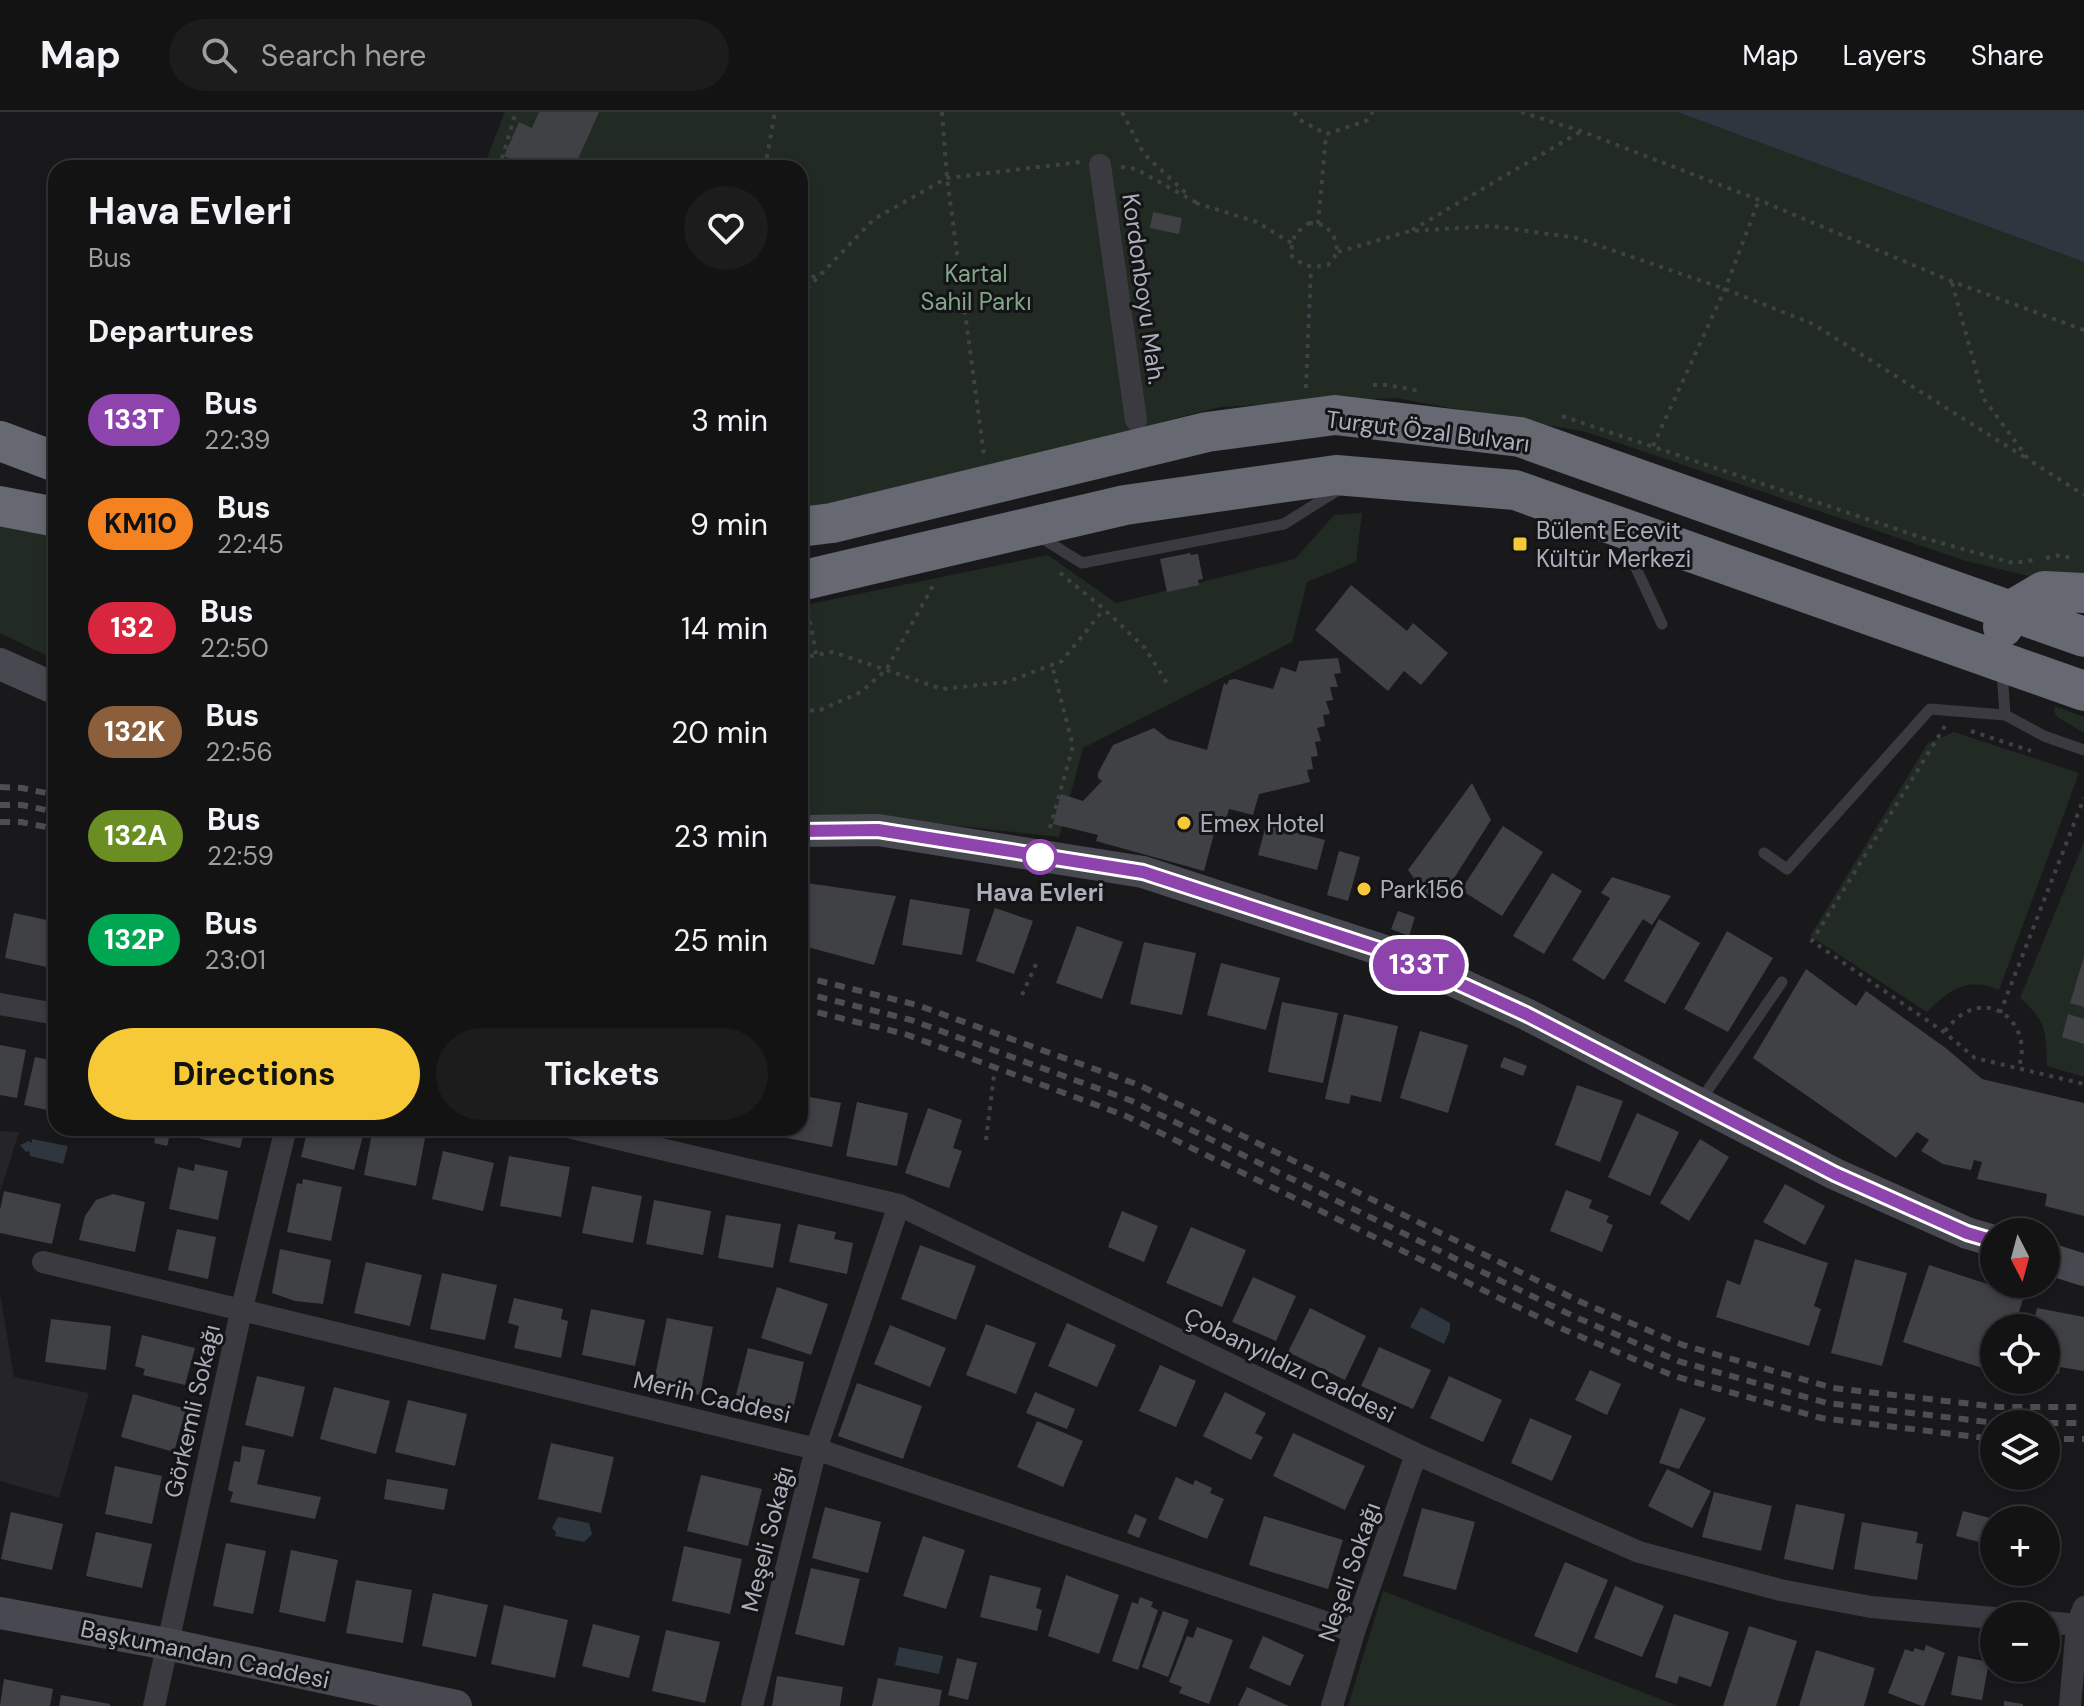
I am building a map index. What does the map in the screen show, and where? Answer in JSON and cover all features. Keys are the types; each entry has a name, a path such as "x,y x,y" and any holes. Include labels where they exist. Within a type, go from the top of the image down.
{"highway":[{"name":"Turgut Özal Bulvarı","path":"808,526 832,523 1207,432 1335,415 1520,437 2084,637"},
{"path":"0,441 48,459"},
{"name":"Turgut Özal Bulvarı","path":"808,579 1125,505 1336,475 1515,490 2084,691"},
{"path":"0,506 48,515"},
{"path":"2002,662 2000,635 2010,611 2044,591 2084,593"}],"main road":[{"path":"0,664 48,685"},
{"path":"808,831 878,830 1143,872 1397,955 1526,1014 1835,1174 1980,1237"},
{"path":"2060,1262 2084,1270"},
{"name":"Başkumandan Caddesi","path":"0,1613 167,1644 456,1706"}],"street":[{"name":"Kordonboyu Mah.","path":"1100,165 1136,420"},
{"path":"0,1004 48,1013"},
{"name":"Görkemli Sokağı","path":"154,1706 241,1312 284,1136"},
{"name":"Çobanyıldızı Caddesi","path":"606,1136 899,1205 1416,1454 1639,1552 1780,1590 1871,1607 1980,1617"},
{"name":"Meşeli Sokağı","path":"752,1706 816,1449 899,1205"},
{"name":"Merih Caddesi","path":"43,1262 816,1449 1354,1632"},
{"name":"Neşeli Sokağı","path":"1332,1706 1354,1632 1416,1454"},
{"path":"2060,1620 2080,1616"},
{"path":"2070,1706 2080,1616"},
{"path":"2080,1616 2081,1706"}],"lane":[{"path":"1617,526 1662,624"},
{"path":"2002,662 2005,715"},
{"path":"1764,853 1787,869 1930,709 2005,715 2044,736 2084,750"},
{"path":"1699,1103 1782,982"}],"path":[{"path":"501,160 516,112"},
{"path":"766,160 775,112"},
{"path":"942,112 947,178 984,457"},
{"path":"1122,112 1144,154 1197,203"},
{"path":"1294,112 1300,120 1326,134 1366,121 1373,112"},
{"path":"1521,112 1581,131 1759,200 1951,281 2084,330"},
{"path":"1410,231 1581,131"},
{"path":"1318,224 1326,134"},
{"path":"808,288 874,219 947,178 1078,162 1136,169 1197,203 1257,222 1293,244"},
{"path":"1653,446 1725,289 1759,200"},
{"path":"1338,252 1334,237 1325,225 1309,223 1295,234 1290,254 1301,265 1311,268 1328,265 1338,252 1410,231 1492,226 1577,238 1725,289 1813,324 2084,495"},
{"path":"1306,388 1311,268"},
{"path":"808,270 816,280"},
{"path":"1951,281 1984,399 2029,460"},
{"path":"1052,566 1145,648 1167,683"},
{"path":"808,711 820,710 861,692 886,670 935,584 921,587"},
{"path":"808,656 833,652 942,689 1007,682 1062,661 1104,609"},
{"path":"808,611 816,654"},
{"path":"1042,857 1073,746 1052,665"},
{"path":"1947,723 1812,941 1944,1032 1975,1058 2084,1084"},
{"path":"1960,728 2043,755"},
{"path":"2000,1013 2084,798"},
{"path":"1022,995 1037,962"},
{"path":"1944,1032 1963,1013 1976,1009 2000,1013 2013,1022 2020,1033 2023,1046 2018,1068"},
{"path":"986,1140 994,1075"}],"shaded area":[{"path":"1677,112 2084,112 2084,262"},
{"path":"0,1131 19,1132 0,1192"},
{"path":"32,1139 68,1146 63,1164 30,1156 29,1151 26,1152 20,1145 29,1141 32,1143"},
{"path":"0,1294 14,1377 89,1393 59,1498 0,1481"},
{"path":"1421,1307 1450,1323 1444,1344 1410,1327"},
{"path":"558,1517 589,1523 592,1534 584,1542 555,1536 552,1528"},
{"path":"899,1647 943,1656 939,1674 895,1665"}],"green space":[{"name":"Kartal Sahil Parkı","path":"505,112 1677,112 2084,262 2084,589 1966,561 1586,432 1395,398 1220,407 864,498 808,508 808,160 486,160"},
{"path":"1362,513 1356,562 1307,582 1292,642 1083,748 1059,837 871,816 808,815 808,604 1048,555 1116,603 1295,559 1334,515"},
{"path":"0,517 48,529 48,656 0,633"},
{"path":"2055,706 2084,717 2084,733 2057,717"},
{"path":"1954,732 2079,773 1999,990 1977,984 1968,985 1943,997 1927,1012 1810,936 1928,743"},
{"path":"2084,842 2084,1077 2047,1066 2043,1028 2020,998"},
{"path":"1383,1591 1678,1706 1348,1706"}],"building":[{"path":"539,112 599,112 578,160 514,160 504,156 519,122 532,128"},
{"path":"1153,212 1182,218 1179,234 1150,228"},
{"path":"1198,554 1203,579 1198,580 1199,585 1167,592 1160,559"},
{"path":"1351,585 1407,631 1413,623 1448,653 1421,685 1404,671 1388,691 1315,630"},
{"path":"1338,658 1341,673 1334,674 1338,687 1330,687 1333,700 1326,701 1330,714 1323,715 1325,726 1317,728 1321,741 1315,742 1318,756 1311,757 1313,769 1307,770 1310,782 1259,794 1253,815 1229,809 1222,832 1215,830 1204,871 1096,841 1098,835 1053,824 1061,794 1083,801 1102,781 1098,773 1113,745 1154,728 1168,739 1207,750 1224,683 1227,685 1229,680 1235,679 1273,689 1281,667 1296,672 1299,661"},
{"path":"1472,783 1491,820 1442,897 1430,900 1408,870"},
{"path":"1266,825 1325,840 1317,870 1258,855"},
{"path":"1503,826 1543,852 1502,916 1461,890"},
{"path":"1339,851 1360,857 1348,901 1327,895"},
{"path":"1552,873 1582,891 1544,954 1513,936"},
{"path":"1612,877 1671,896 1652,925 1643,919 1604,980 1572,960 1610,898 1601,893"},
{"path":"808,883 896,896 874,965 808,947"},
{"path":"910,899 970,909 962,955 902,945"},
{"path":"995,908 1033,921 1014,974 976,961"},
{"path":"1398,911 1415,917 1409,936 1391,929"},
{"path":"14,913 48,920 48,967 5,958"},
{"path":"1659,919 1700,943 1665,1004 1624,981"},
{"path":"1077,926 1123,942 1102,999 1056,983"},
{"path":"1727,931 1773,958 1728,1032 1684,1009"},
{"path":"1144,942 1196,953 1182,1015 1130,1004"},
{"path":"2084,957 2084,1007 2070,1003"},
{"path":"1221,963 1280,978 1266,1030 1207,1015"},
{"path":"1806,969 1856,1006 1866,991 1947,1049 1982,1079 2084,1103 2084,1216 2045,1206 2047,1194 1977,1179 1982,1162 1974,1160 1971,1170 1943,1164 1921,1151 1929,1140 1917,1132 1896,1158 1753,1058"},
{"path":"1282,1002 1338,1013 1323,1083 1268,1072"},
{"path":"1344,1014 1398,1026 1381,1102 1351,1095 1349,1104 1325,1099"},
{"path":"2068,1014 2084,1019 2084,1044 2062,1037"},
{"path":"1420,1031 1468,1045 1448,1113 1400,1098"},
{"path":"0,1045 26,1050 17,1098 0,1095"},
{"path":"35,1057 48,1059 48,1110 24,1105"},
{"path":"1504,1057 1527,1066 1523,1076 1500,1067"},
{"path":"1577,1085 1623,1101 1600,1162 1555,1145"},
{"path":"808,1097 841,1103 832,1147 777,1136 808,1136"},
{"path":"857,1102 908,1113 897,1166 846,1156"},
{"path":"928,1108 962,1120 953,1148 962,1151 949,1188 905,1173"},
{"path":"1637,1113 1679,1132 1650,1196 1608,1177"},
{"path":"156,1136 170,1136 167,1146 154,1143"},
{"path":"189,1136 243,1136 240,1148"},
{"path":"306,1136 363,1136 354,1170 301,1157"},
{"path":"371,1136 425,1138 416,1186 364,1175"},
{"path":"1700,1139 1729,1157 1689,1221 1660,1203"},
{"path":"443,1151 494,1163 483,1211 432,1199"},
{"path":"509,1156 570,1167 561,1217 500,1206"},
{"path":"195,1164 228,1171 218,1220 169,1209 178,1167 194,1171"},
{"path":"303,1179 342,1187 331,1241 287,1232 297,1183 302,1184"},
{"path":"1785,1184 1825,1206 1805,1245 1763,1222"},
{"path":"592,1186 642,1196 633,1243 582,1233"},
{"path":"1566,1190 1592,1200 1589,1208 1609,1216 1606,1222 1613,1225 1602,1252 1550,1231"},
{"path":"4,1191 61,1204 52,1244 0,1233"},
{"path":"113,1194 145,1202 135,1252 79,1240 85,1216 96,1200"},
{"path":"654,1200 711,1211 703,1255 646,1244"},
{"path":"1122,1211 1158,1226 1144,1262 1108,1247"},
{"path":"726,1215 781,1224 773,1268 718,1258"},
{"path":"798,1224 836,1232 834,1239 853,1243 847,1274 789,1262"},
{"path":"1191,1227 1246,1250 1222,1307 1166,1283"},
{"path":"177,1229 216,1237 208,1279 168,1270"},
{"path":"1755,1239 1828,1263 1814,1306 1821,1309 1809,1346 1716,1317 1727,1280 1740,1285"},
{"path":"920,1245 976,1266 956,1320 901,1299"},
{"path":"280,1249 331,1260 323,1304 295,1301 272,1293"},
{"path":"1855,1259 1907,1273 1882,1366 1831,1353"},
{"path":"366,1262 422,1275 410,1326 354,1313"},
{"path":"1929,1265 1980,1282 1980,1298 2023,1298 2018,1314 1980,1314 1980,1367 1903,1342"},
{"path":"442,1273 497,1285 485,1340 430,1329"},
{"path":"1253,1277 1296,1296 1276,1341 1232,1322"},
{"path":"777,1287 828,1304 811,1355 761,1338"},
{"path":"514,1298 563,1309 561,1319 568,1321 561,1358 514,1348 519,1326 508,1323"},
{"path":"1310,1308 1366,1336 1345,1380 1288,1352"},
{"path":"2037,1308 2084,1317 2084,1371 2060,1367 2060,1314 2036,1314"},
{"path":"591,1309 645,1320 635,1366 582,1355"},
{"path":"667,1318 713,1327 700,1395 653,1386"},
{"path":"51,1319 111,1326 106,1370 45,1362"},
{"path":"1067,1323 1116,1345 1097,1387 1048,1366"},
{"path":"986,1324 1036,1343 1016,1394 966,1375"},
{"path":"890,1325 946,1348 930,1387 874,1364"},
{"path":"142,1335 195,1348 185,1385 143,1375 145,1369 135,1366"},
{"path":"1379,1347 1431,1370 1413,1409 1361,1386"},
{"path":"748,1348 804,1362 793,1409 736,1395"},
{"path":"1160,1365 1196,1381 1176,1427 1139,1411"},
{"path":"1590,1370 1621,1384 1607,1415 1575,1400"},
{"path":"257,1376 305,1387 293,1437 245,1425"},
{"path":"1449,1376 1502,1400 1483,1442 1430,1418"},
{"path":"857,1383 922,1406 903,1459 838,1436"},
{"path":"334,1387 390,1401 376,1454 320,1439"},
{"path":"1035,1392 1075,1409 1067,1429 1026,1413"},
{"path":"1225,1392 1266,1413 1255,1433 1263,1437 1251,1460 1203,1436"},
{"path":"133,1394 186,1409 174,1452 121,1437"},
{"path":"408,1400 467,1414 455,1466 395,1452"},
{"path":"1680,1408 1706,1418 1679,1469 1659,1463"},
{"path":"1530,1418 1572,1436 1552,1481 1511,1463"},
{"path":"1037,1421 1083,1441 1063,1487 1017,1467"},
{"path":"1293,1433 1365,1466 1345,1510 1273,1476"},
{"path":"551,1443 614,1457 601,1513 538,1499"},
{"path":"242,1446 265,1450 257,1484 321,1497 315,1519 230,1502 233,1492 228,1490 234,1461 240,1462"},
{"path":"115,1466 162,1476 152,1524 105,1514"},
{"path":"1667,1469 1711,1491 1692,1528 1648,1506"},
{"path":"701,1475 762,1489 748,1546 687,1531"},
{"path":"1176,1477 1193,1485 1195,1480 1212,1488 1210,1493 1224,1499 1207,1539 1158,1519"},
{"path":"387,1479 448,1489 444,1510 384,1499"},
{"path":"1714,1492 1772,1506 1761,1551 1702,1537"},
{"path":"1796,1504 1845,1514 1833,1570 1784,1559"},
{"path":"825,1507 881,1522 868,1573 812,1558"},
{"path":"1422,1508 1475,1522 1456,1590 1403,1576"},
{"path":"1963,1511 1980,1515 1980,1542 1956,1536"},
{"path":"11,1512 63,1524 52,1570 1,1559"},
{"path":"1135,1514 1147,1519 1139,1538 1127,1533"},
{"path":"1264,1516 1343,1540 1328,1589 1249,1565"},
{"path":"1862,1522 1918,1532 1916,1543 1923,1544 1917,1580 1854,1569"},
{"path":"96,1532 152,1544 142,1588 86,1576"},
{"path":"923,1536 965,1550 946,1609 903,1596"},
{"path":"226,1543 266,1551 253,1614 213,1606"},
{"path":"684,1546 742,1559 730,1614 672,1601"},
{"path":"291,1550 338,1560 325,1622 279,1612"},
{"path":"1565,1562 1608,1580 1577,1653 1534,1636"},
{"path":"811,1568 860,1579 844,1646 795,1634"},
{"path":"990,1575 1041,1588 1036,1608 1042,1610 1037,1631 980,1617"},
{"path":"1066,1575 1119,1595 1099,1654 1048,1636"},
{"path":"356,1580 412,1590 403,1643 346,1633"},
{"path":"1615,1586 1664,1606 1642,1657 1594,1638"},
{"path":"433,1593 488,1605 476,1657 422,1646"},
{"path":"1140,1597 1153,1602 1151,1607 1158,1610 1138,1670 1112,1661 1132,1602 1138,1604"},
{"path":"504,1605 568,1620 555,1678 491,1664"},
{"path":"1163,1611 1189,1620 1168,1677 1142,1667"},
{"path":"1674,1614 1729,1632 1711,1687 1679,1676 1677,1684 1655,1677"},
{"path":"593,1624 640,1636 629,1678 582,1666"},
{"path":"1749,1626 1797,1641 1776,1706 1723,1706"},
{"path":"1197,1627 1233,1640 1209,1704 1179,1693 1182,1687 1169,1682 1187,1636 1193,1638"},
{"path":"666,1630 720,1642 705,1703 652,1691"},
{"path":"1263,1636 1304,1655 1290,1686 1249,1668"},
{"path":"1926,1645 1945,1653 1924,1706 1888,1693 1905,1649 1924,1651"},
{"path":"1816,1650 1875,1668 1864,1706 1799,1706"},
{"path":"1958,1656 1980,1660 1980,1682 1985,1682 1982,1700 1951,1695"},
{"path":"957,1658 977,1663 968,1700 948,1695"},
{"path":"777,1676 843,1687 840,1706 772,1706"},
{"path":"878,1678 942,1690 939,1706 872,1706"},
{"path":"4,1679 53,1689 50,1706 0,1706"},
{"path":"1247,1687 1289,1706 1238,1706"},
{"path":"61,1695 110,1704 110,1706 59,1706"},
{"path":"2004,1701 2023,1704 2023,1706 2004,1706"}],"railway":[{"path":"0,787 48,793"},
{"path":"0,805 22,805 48,810"},
{"path":"0,822 48,827"},
{"path":"808,978 917,1005 1139,1085 1581,1302 1683,1345 1833,1388 1998,1407 2084,1407"},
{"path":"808,994 911,1020 1132,1101 1573,1316 1678,1361 1827,1403 1996,1423 2084,1423"},
{"path":"808,1010 905,1034 1126,1116 1565,1330 1674,1376 1821,1418 1980,1437"},
{"path":"2060,1439 2084,1439"}],"bus line":[{"name":"133T","path":"808,831 878,830 1143,872 1397,955 1526,1014 1835,1174 1980,1237"}],"place":[{"name":"Bülent Ecevi̇t Kültür Merkezi̇","path":"1520,544"},
{"name":"Emex Hotel","path":"1184,823"},
{"name":"Hava Evleri","path":"1040,857"},
{"name":"Park156","path":"1364,889"}]}
